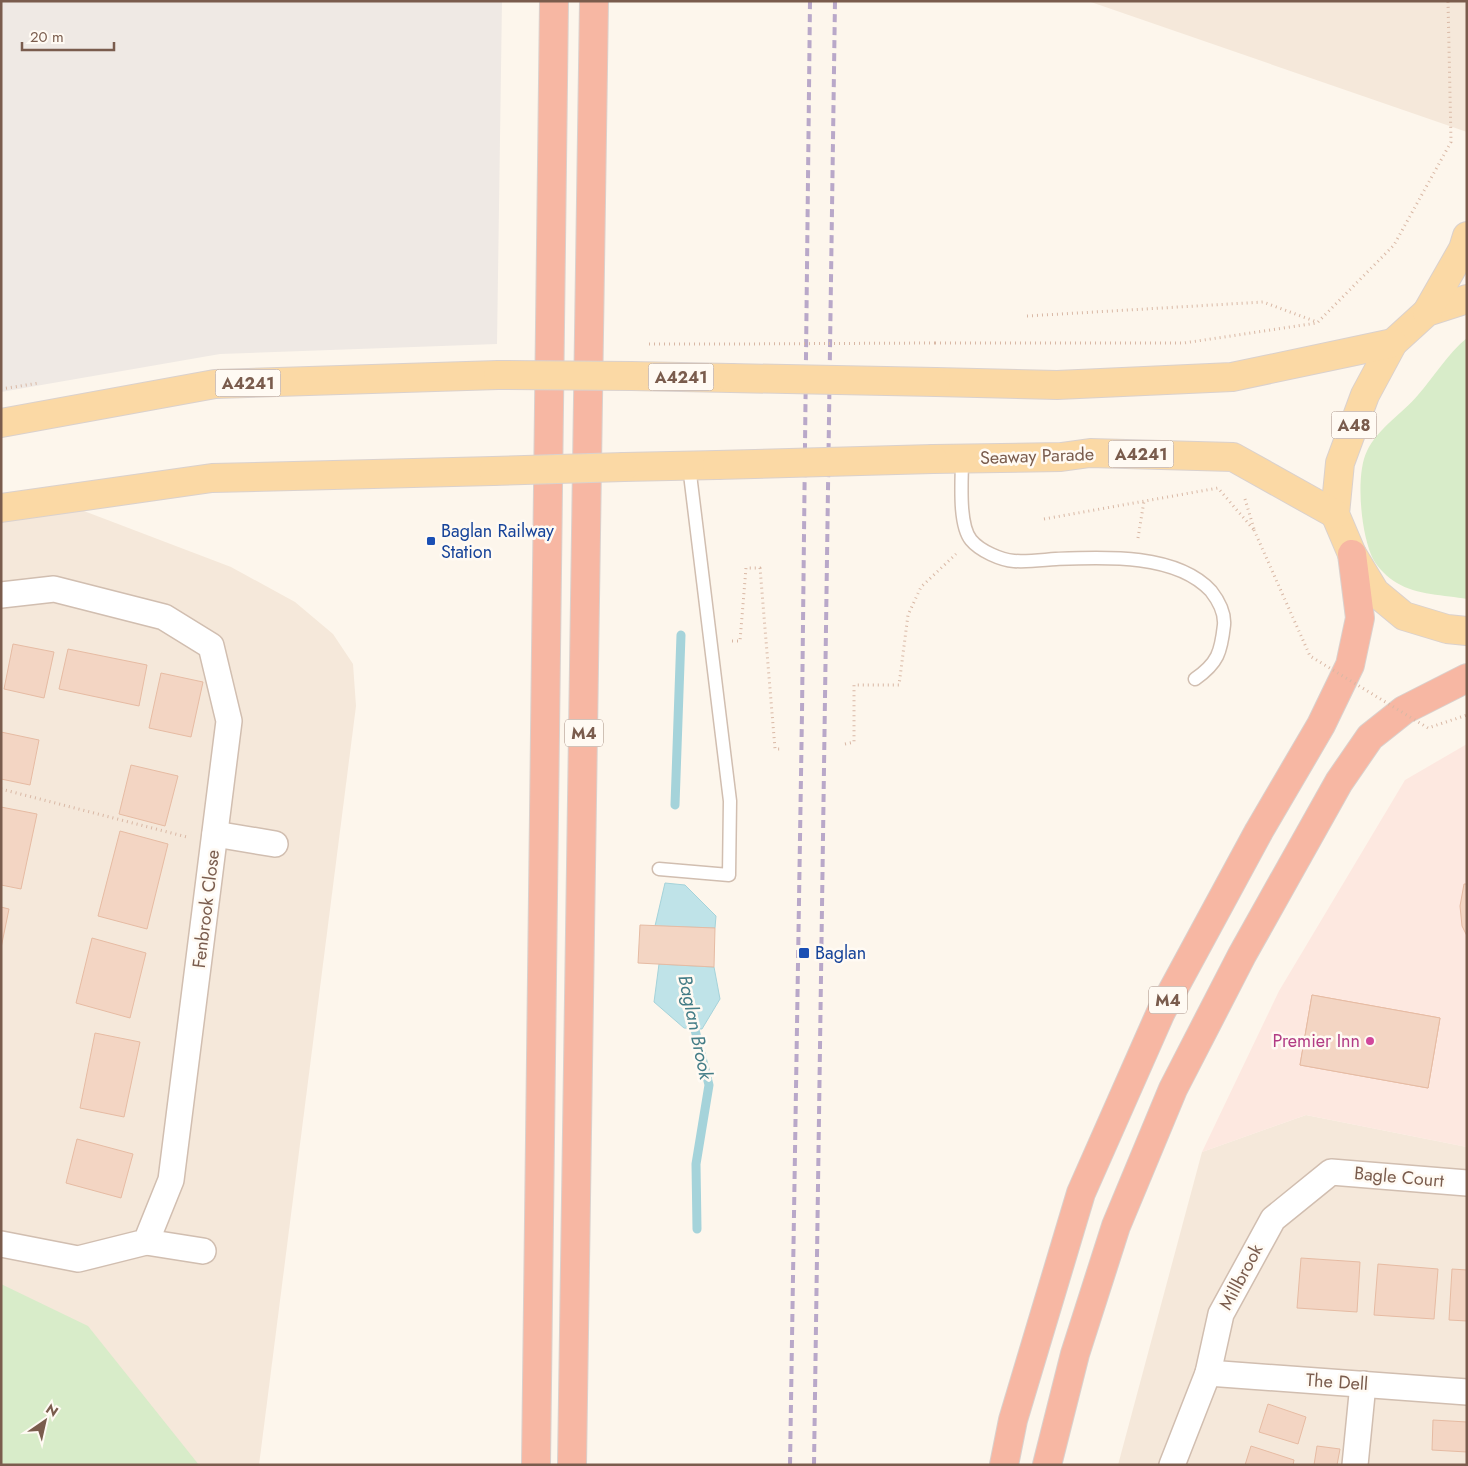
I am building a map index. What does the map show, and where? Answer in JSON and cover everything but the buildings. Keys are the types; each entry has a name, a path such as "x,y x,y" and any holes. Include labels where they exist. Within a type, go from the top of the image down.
{"highway":[{"name":"M4","path":"536,1465 554,1"},
{"name":"M4","path":"572,1465 594,1"},
{"name":"M4","path":"1004,1465 1013,1420 1081,1193 1161,1012 1259,831 1321,725 1350,665 1360,618 1352,554"},
{"name":"M4","path":"1047,1465 1075,1354 1116,1226 1173,1089 1242,955 1339,782 1370,737 1404,710 1467,678"}],"main road":[{"name":"A48","path":"1467,236 1463,249 1427,312 1393,343 1365,395 1340,463 1335,514 1352,554 1375,592 1404,616 1446,629 1467,631"},
{"name":"A48","path":"1427,312 1467,299"},
{"name":"A4241","path":"1,423 215,384 498,375 1057,385 1232,378 1393,343"},
{"name":"Seaway Parade","path":"689,466 1061,457 1090,452 1234,457 1335,514"},
{"name":"A4241","path":"1,508 212,478 689,466"}],"street":[{"name":"Fenbrook Close","path":"1,595 54,589 164,617 211,646 229,721 171,1180 146,1242"},
{"path":"214,839 275,844"},
{"name":"Bagle Court","path":"1331,1172 1467,1183"},
{"name":"Millbrook","path":"1172,1465 1208,1373 1221,1314 1273,1219 1331,1172"},
{"path":"1,1244 78,1259 146,1242 203,1251"},
{"name":"The Dell","path":"1208,1373 1467,1392"},
{"path":"1355,1465 1363,1384"}],"lane":[{"path":"962,459 963,525 971,540 992,555 1013,562 1082,558 1133,560 1178,569 1202,581 1218,599 1224,620 1222,645 1212,668 1195,679"},
{"path":"659,869 729,875 730,801 689,466"}],"path":[{"path":"642,344 1184,343 1317,322 1394,245 1451,142 1448,1"},
{"path":"1027,316 1263,302 1317,322"},
{"path":"1044,519 1218,488 1254,530 1310,656 1428,728 1467,715"},
{"path":"1133,560 1144,501"},
{"path":"845,744 854,742 854,686 899,685 908,615 921,587 971,540"},
{"path":"728,640 740,641 746,568 760,568 775,749 780,749"},
{"path":"1,789 214,839"}],"shaded area":[{"path":"1,1 502,1 497,344 220,354 1,392"},
{"path":"1088,1 1467,1 1467,132"},
{"path":"55,500 231,567 295,602 333,634 353,664 356,706 259,1465 1,1465 1,508"},
{"path":"1467,744 1467,1147 1306,1115 1202,1152 1279,991 1405,780"},
{"path":"1306,1115 1467,1147 1467,1465 1118,1465 1202,1152"}],"green space":[{"path":"1467,338 1467,599 1413,590 1397,583 1378,566 1373,559 1365,535 1360,489 1363,462 1367,451 1377,435 1412,402 1447,358"},
{"path":"1,1284 88,1326 199,1465 1,1465"}],"water":[{"path":"665,883 685,885 716,916 715,928 655,926"},
{"path":"659,964 714,967 720,999 702,1029 684,1028 654,1002"}],"waterway":[{"name":"Baglan Brook","path":"675,805 681,635"},
{"name":"Baglan Brook","path":"692,1018 709,1085 696,1164 697,1229"}],"railway":[{"path":"790,1465 802,713 810,1"},
{"path":"814,1465 835,1"}],"place":[{"name":"Baglan Railway Station","path":"431,541"},
{"name":"Baglan","path":"804,953"},
{"name":"Premier Inn","path":"1370,1041"}]}
